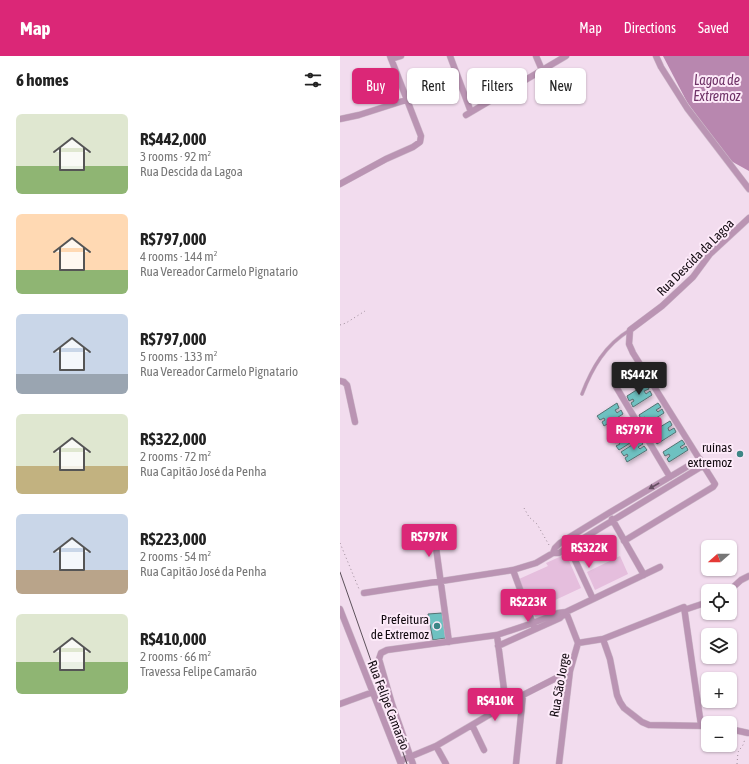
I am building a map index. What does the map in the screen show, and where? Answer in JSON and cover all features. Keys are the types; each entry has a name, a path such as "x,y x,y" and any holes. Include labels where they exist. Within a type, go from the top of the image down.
{"street":[{"path":"340,184 386,159 419,144 421,136 390,58 401,56"},
{"path":"450,56 469,113 535,74"},
{"path":"536,56 541,68"},
{"path":"545,68 566,56"},
{"path":"656,56 660,67 687,108 749,189"},
{"path":"340,119 359,115 406,100"},
{"name":"Rua Descida da Lagoa","path":"630,330 662,306 693,277 710,254 749,218"},
{"path":"624,541 715,486 715,482 633,353 629,344 630,330"},
{"path":"340,381 347,385 354,422"},
{"path":"615,385 670,477"},
{"path":"553,553 555,548 560,543 700,459"},
{"path":"364,593 513,570 532,565 553,553 559,553 704,466"},
{"path":"609,513 644,575"},
{"path":"434,533 449,642 497,635 534,626"},
{"path":"569,547 593,599"},
{"path":"498,646 558,613 566,612 660,567"},
{"path":"513,570 534,626"},
{"path":"737,584 749,576"},
{"path":"684,610 701,604"},
{"path":"578,643 603,639 684,607 703,716"},
{"name":"Rua Felipe Camarão","path":"340,609 400,762"},
{"name":"Rua São Jorge","path":"559,764 570,671 578,643 566,612"},
{"path":"497,635 506,705"},
{"path":"603,639 610,659 617,695 624,708 642,722 649,724 701,726"},
{"name":"Rua Felipe Camarão","path":"413,764 378,659 381,653 387,650 449,642"},
{"path":"400,762 436,746 523,695 570,671"},
{"path":"340,704 373,692"},
{"path":"516,764 523,695"},
{"path":"472,725 484,750"},
{"path":"737,731 748,733"},
{"path":"436,746 446,764"}],"lane":[{"path":"582,394 589,375 597,361 620,336 630,330"}],"path":[{"path":"340,326 365,311"},
{"path":"524,508 529,517 536,524 553,553"},
{"path":"340,543 358,588 364,593"},
{"path":"737,764 738,752 748,733"}],"shaded area":[{"path":"566,554 581,588 551,602 554,611 536,619 519,579 548,566 546,563"},
{"path":"620,556 628,574 595,590 587,572"}],"water":[{"name":"Lagoa de Extremoz","path":"663,56 749,56 749,171 731,161 715,142 687,102"}],"building":[{"path":"646,384 649,389 644,391 646,394 650,391 652,395 633,407 631,403 634,401 633,399 629,401 627,396"},
{"path":"617,403 619,408 615,410 617,413 621,410 623,414 604,426 602,422 605,420 604,418 600,420 597,416"},
{"path":"658,403 661,407 656,410 658,412 662,409 664,413 645,425 643,422 646,419 645,417 641,419 639,415"},
{"path":"670,421 672,425 668,428 669,431 674,428 676,432 657,444 655,440 658,438 657,435 653,438 650,433"},
{"path":"631,427 634,431 630,434 631,436 636,434 638,438 619,450 616,446 620,444 618,441 615,443 612,439"},
{"path":"640,440 643,444 638,447 640,449 644,446 647,450 627,462 625,458 628,456 627,454 624,456 621,452"},
{"path":"682,440 685,444 680,447 682,449 686,446 688,450 669,462 667,459 670,456 669,454 665,456 663,452"},
{"name":"Prefeitura de Extremoz","path":"442,613 446,638 433,640 428,614"}],"tram line":[{"path":"340,572 407,764"}],"place":[{"name":"ruínas extremoz","path":"740,454"},
{"name":"Prefeitura de Extremoz","path":"437,626"}]}
